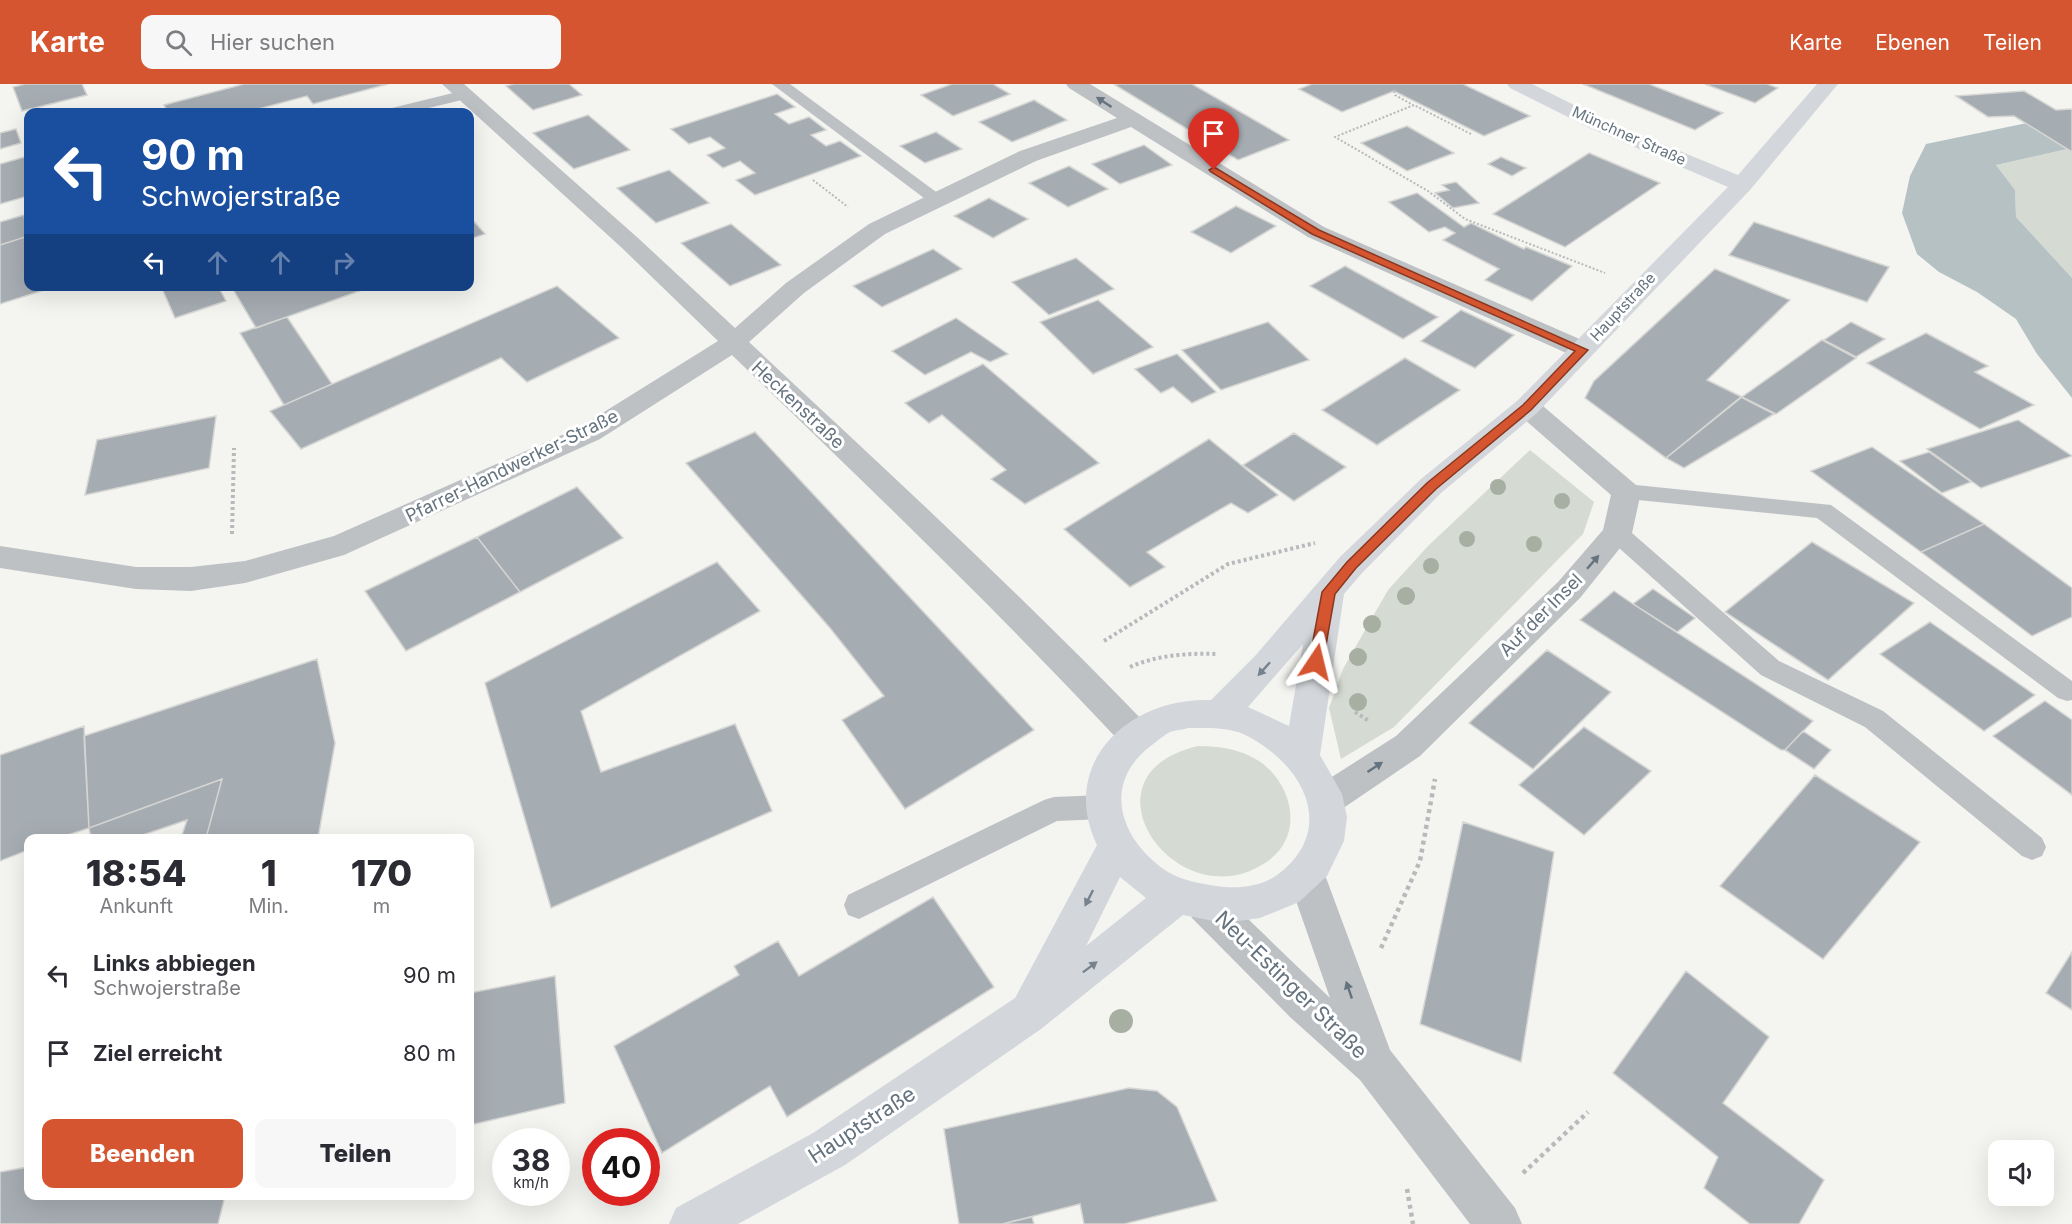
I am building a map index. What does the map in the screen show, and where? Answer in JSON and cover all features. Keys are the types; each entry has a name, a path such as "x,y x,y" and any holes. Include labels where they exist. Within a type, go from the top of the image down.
{"street":[{"path":"1076,84 1316,232 1582,350"},
{"name":"Münchner Straße","path":"1517,84 1597,124 1742,185"},
{"name":"Hauptstraße","path":"1218,714 1267,665 1351,565 1431,486 1527,408 1641,287 1742,185 1828,84"},
{"name":"Heckenstraße","path":"458,90 630,243 964,562 1068,664 1136,735"},
{"name":"Pfarrer-Handwerker-Straße","path":"0,557 136,578 191,579 232,574 344,544 434,506 590,433 733,343 795,288 877,229 1028,156 1132,120"},
{"path":"1527,408 1626,492"},
{"name":"Auf der Insel","path":"1326,800 1408,746 1569,590 1617,533 1626,492"},
{"name":"Hauptstraße","path":"1302,756 1329,592"},
{"path":"1188,714 1218,714 1250,721 1278,735 1302,756 1317,776 1326,800 1328,819 1326,839 1318,858 1306,875 1286,890 1262,901 1235,905 1192,901 1141,875 1116,846 1109,832 1103,807 1108,771 1119,752 1136,735 1160,721 1188,714"},
{"name":"Hauptstraße","path":"1026,1015 1074,929 1116,846"},
{"name":"Neu-Estinger Straße","path":"1306,875 1375,1065"},
{"name":"Hauptstraße","path":"692,1224 829,1149 1026,1015 1108,953 1192,901"},
{"name":"Neu-Estinger Straße","path":"1192,901 1375,1065 1492,1215"}],"lane":[{"path":"780,84 939,200"},
{"path":"406,108 458,90"},
{"path":"1626,492 1823,511 2067,691"},
{"path":"1617,533 1770,668 1874,719 2032,847"},
{"path":"859,905 1054,809 1103,807"}],"path":[{"path":"1394,91 1395,95 1471,135"},
{"path":"1414,105 1335,137 1428,191 1465,219 1641,287"},
{"path":"232,574 234,447"},
{"path":"1068,664 1228,564 1317,542"},
{"path":"1090,688 1139,662 1173,657 1224,655"},
{"path":"1374,957 1385,942 1420,861 1437,767 1408,746"},
{"path":"1492,1215 1588,1112"},
{"path":"1406,1184 1413,1224"}],"shaded area":[{"path":"2027,123 2067,149 1996,165 2015,190 2016,217 2072,278 2072,398 2037,354 2016,319 1977,292 1939,272 1917,254 1902,213 1910,176 1926,144"},
{"path":"2067,149 2072,152 2072,278 2016,217 2015,190 1996,165"},
{"path":"1530,450 1594,502 1583,534 1394,727 1341,759 1329,708 1343,669 1388,590 1428,546"},
{"path":"1198,746 1229,749 1252,757 1271,771 1280,783 1287,797 1290,826 1286,839 1278,852 1265,863 1232,876 1200,873 1172,859 1152,837 1141,811 1143,785 1161,762"}],"building":[{"path":"25,84 82,84 87,95 34,108 24,108 22,111 13,87"},
{"path":"244,84 388,84 313,104 307,96 261,108 166,108 164,105"},
{"path":"569,84 582,95 533,110 506,86"},
{"path":"952,84 993,84 1010,94 953,116 921,95"},
{"path":"1192,84 1289,140 1238,160 1115,85"},
{"path":"1312,84 1463,84 1530,116 1484,136 1394,91 1342,112 1299,89"},
{"path":"1583,84 1649,84 1723,113 1695,130"},
{"path":"1705,84 1767,84 1778,88 1755,103"},
{"path":"2024,91 2056,110 2072,109 2072,152 2014,116 1988,117 1956,96"},
{"path":"777,94 795,107 775,114 789,124 809,117 826,130 811,135 826,146 840,141 861,156 755,195 736,180 755,173 740,161 723,168 707,155 725,148 710,137 689,144 671,129"},
{"path":"1034,100 1067,120 1012,142 979,122"},
{"path":"588,115 630,150 574,169 533,133"},
{"path":"1407,126 1454,153 1407,171 1361,143"},
{"path":"16,129 21,143 0,149 0,133"},
{"path":"936,132 962,149 925,163 900,146"},
{"path":"1144,145 1172,165 1120,184 1092,164"},
{"path":"1589,153 1660,183 1565,247 1493,214"},
{"path":"24,157 24,197 0,204 0,164"},
{"path":"1501,157 1526,168 1512,176 1488,164"},
{"path":"1069,166 1108,189 1068,207 1029,183"},
{"path":"669,170 709,203 656,223 617,188"},
{"path":"1456,182 1479,203 1453,208 1435,193 1449,190 1442,185"},
{"path":"1417,193 1464,227 1471,223 1524,249 1526,247 1572,266 1532,301 1485,280 1499,269 1443,240 1455,233 1445,227 1429,232 1389,202"},
{"path":"989,198 1028,219 993,238 954,216"},
{"path":"1236,206 1276,226 1231,253 1191,232"},
{"path":"24,215 24,237 0,245 0,222"},
{"path":"474,222 485,234 474,238"},
{"path":"1754,222 1889,267 1867,302 1729,255"},
{"path":"731,224 781,265 730,286 681,243"},
{"path":"24,237 24,291 41,291 0,304 0,245"},
{"path":"933,249 962,269 882,307 853,286"},
{"path":"1076,258 1114,289 1049,315 1012,282"},
{"path":"1345,266 1438,317 1403,339 1310,286"},
{"path":"1715,269 1790,300 1707,380 1742,397 1666,458 1585,398 1594,381"},
{"path":"557,286 619,338 527,382 501,358 301,449 270,411"},
{"path":"163,291 221,291 226,301 175,318"},
{"path":"234,291 359,291 256,328"},
{"path":"1098,300 1153,347 1093,374 1040,322"},
{"path":"1461,310 1514,335 1475,368 1421,341"},
{"path":"287,317 332,384 284,405 240,333"},
{"path":"956,318 1008,354 990,362 971,352 925,375 892,351"},
{"path":"1268,322 1309,360 1221,390 1182,350"},
{"path":"1851,322 1885,339 1856,357 1824,340"},
{"path":"1926,333 1988,366 1975,372 2034,405 1980,429 1867,363"},
{"path":"1822,340 1856,358 1776,414 1742,397"},
{"path":"1177,354 1216,392 1192,403 1173,387 1161,393 1135,369"},
{"path":"1405,358 1460,390 1377,445 1322,410"},
{"path":"983,364 1099,463 1025,504 991,479 1006,470 942,415 929,423 905,403"},
{"path":"1741,397 1774,414 1684,468 1666,458"},
{"path":"216,416 209,468 85,495 97,440"},
{"path":"2018,420 2072,456 1981,488 1927,449"},
{"path":"755,432 1034,730 905,809 842,720 884,696 830,628 686,463"},
{"path":"1294,433 1346,467 1294,501 1243,465"},
{"path":"1209,439 1278,495 1248,513 1231,503 1147,552 1165,567 1130,587 1064,529"},
{"path":"1872,447 1984,524 1921,552 1811,471"},
{"path":"1929,452 1971,482 1942,493 1900,461"},
{"path":"577,487 623,538 520,592 477,537"},
{"path":"1984,524 2072,588 2072,617 2032,636 1921,552"},
{"path":"477,537 520,592 406,651 365,591"},
{"path":"1812,542 1914,603 1828,680 1725,612"},
{"path":"717,562 760,611 581,711 601,772 735,724 772,811 551,908 485,683"},
{"path":"1653,589 1695,618 1677,632 1633,604"},
{"path":"1614,591 1813,721 1785,750 1781,750 1580,620"},
{"path":"1930,622 2035,695 1984,731 1880,654"},
{"path":"1547,650 1611,692 1533,769 1469,723"},
{"path":"317,659 335,743 319,834 207,834 222,779 89,828 84,736"},
{"path":"2045,701 2072,720 2072,795 1993,736"},
{"path":"84,726 89,828 71,834 24,834 24,852 0,861 0,755"},
{"path":"1584,727 1651,771 1584,835 1519,785"},
{"path":"1803,731 1831,750 1814,769 1785,750"},
{"path":"1815,775 1920,842 1823,959 1720,886"},
{"path":"222,779 207,834 182,834 187,820 146,834 90,834 89,828"},
{"path":"1463,822 1554,852 1521,1062 1420,1024"},
{"path":"933,897 994,987 787,1117 770,1086 662,1153 660,1128 651,1128 614,1046 739,975 734,966 778,941 799,976"},
{"path":"2072,952 2072,1010 2046,993"},
{"path":"1686,971 1769,1037 1723,1103 1824,1180 1799,1224 1750,1224 1704,1188 1718,1157 1613,1073"},
{"path":"555,976 565,1103 474,1124 474,992"},
{"path":"1129,1088 1157,1091 1177,1107 1217,1201 1124,1224 1084,1224 1080,1204 1002,1224 959,1224 944,1129"},
{"path":"24,1168 24,1200 224,1200 218,1224 0,1224 0,1172"},
{"path":"1032,1217 1034,1224 1002,1224"}],"route":[{"path":"1214,170 1316,232 1582,350 1527,408 1431,486 1351,565 1329,592 1316,662"}]}
